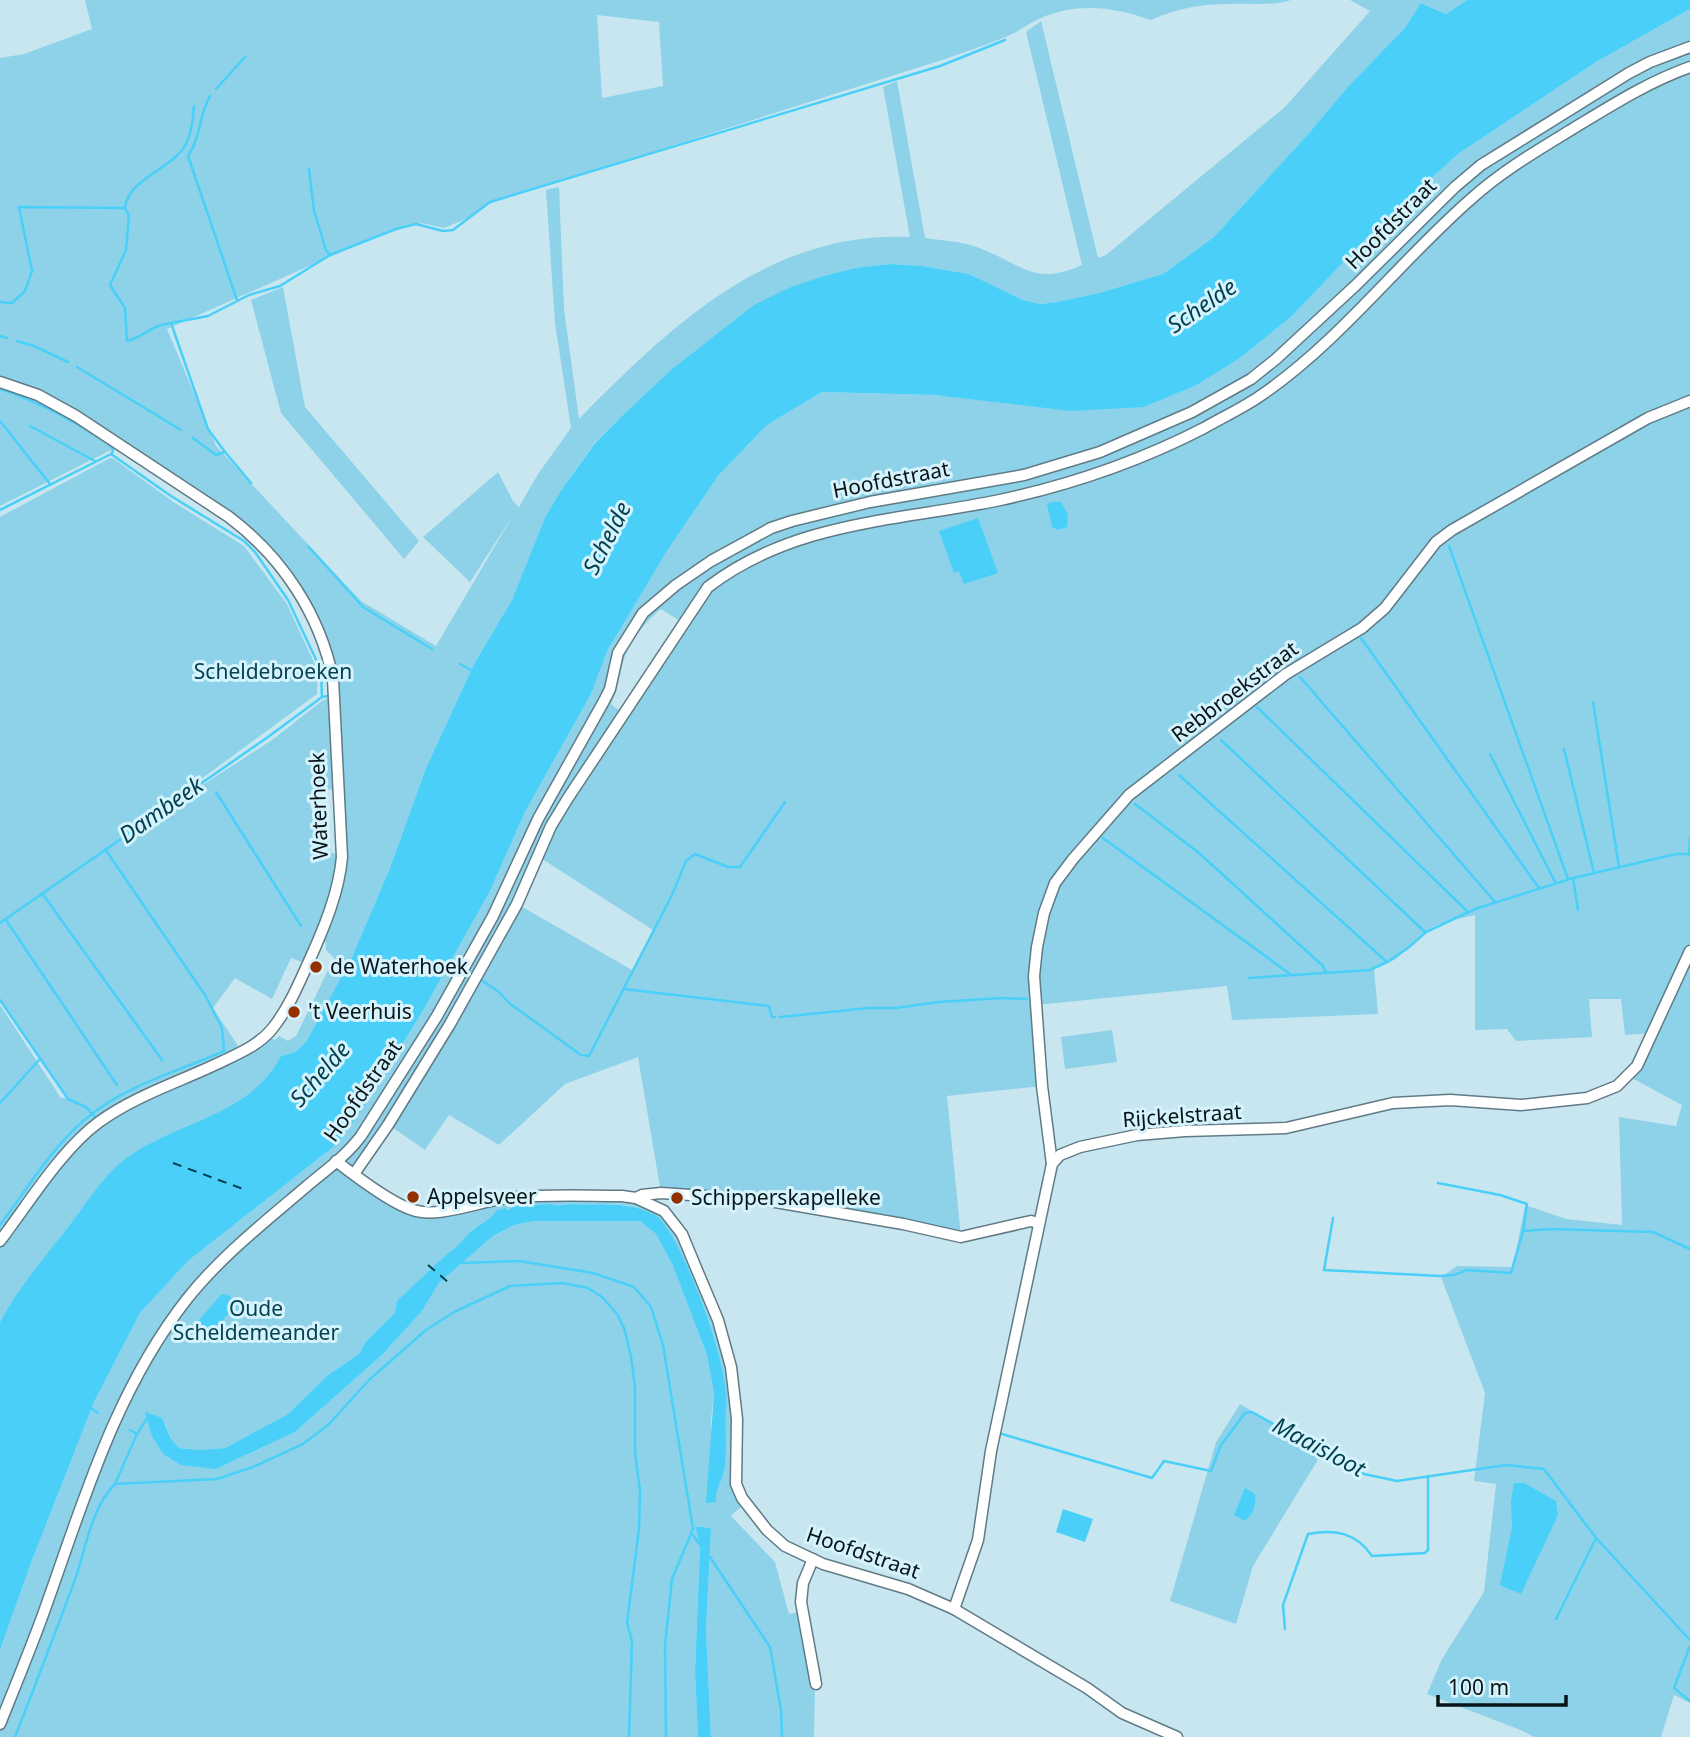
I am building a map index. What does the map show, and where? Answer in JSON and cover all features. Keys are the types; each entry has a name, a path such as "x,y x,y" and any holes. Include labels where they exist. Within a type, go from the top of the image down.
{"street":[{"name":"Hoofdstraat","path":"1177,1737 1122,1713 1087,1688 954,1609 908,1589 813,1559 785,1546 767,1530 736,1484 737,1419 727,1347 719,1320 682,1234 664,1211 636,1198 526,1196 422,1212 405,1206 336,1161 350,1151 361,1136 437,1016 503,897 538,819 610,689 618,653 643,613 658,600 711,561 771,528 870,502 1024,475 1100,452 1192,412 1251,379 1276,359 1481,165 1629,73 1690,47"},
{"name":"Hoofdstraat","path":"354,1174 388,1125 450,1024 517,904 551,826 708,587 771,550 798,539 874,521 1029,493 1106,470 1201,429 1262,395 1289,374 1493,180 1638,90 1690,67"},
{"name":"Waterhoek","path":"0,382 38,395 76,416 229,517 261,543 290,579 313,618 328,657 333,679 342,858 341,872 318,940 288,1006 270,1031 244,1051 125,1105 100,1121 69,1151 0,1241"},
{"name":"Rebbroekstraat","path":"1052,1164 1041,1073 1034,976 1044,913 1055,883 1073,859 1129,795 1286,674 1362,628 1385,608 1436,542 1452,530 1648,418 1690,401"},
{"name":"Rijckelstraat","path":"1052,1164 1060,1155 1080,1147 1137,1135 1286,1128 1394,1103 1450,1100 1521,1105 1587,1098 1617,1086 1637,1066 1690,951"},
{"path":"0,1724 40,1621 93,1470 150,1356 178,1311 204,1279 336,1161"},
{"path":"954,1609 978,1540 990,1451 1052,1164"},
{"name":"Hoofdstraat","path":"636,1198 642,1195 670,1194 764,1200 903,1223 961,1237 1031,1221 1038,1223"},
{"path":"664,1211 670,1194"},
{"path":"813,1559 803,1583 801,1602 816,1684"}],"green space":[{"name":"Scheldebroeken","path":"85,0 1291,0 1269,4 1200,6 1171,12 1151,20 1096,8 1055,13 1004,38 942,60 485,205 468,218 444,228 421,223 390,230 167,329 216,446 361,601 436,646 512,517 470,582 423,537 498,472 519,507 538,474 571,428 555,323 546,190 559,187 564,309 579,419 650,350 726,290 768,267 812,249 860,239 910,237 883,87 897,81 925,238 973,246 1028,271 1051,274 1082,265 1026,32 1041,21 1098,258 1106,255 1285,107 1370,11 1350,0 1467,0 1446,14 1421,3 1404,29 1214,237 1163,274 1099,293 1040,304 1023,300 969,274 923,266 890,264 855,268 791,287 618,420 595,442 562,489 512,600 474,664 426,768 390,868 352,957 306,1042 295,1052 281,1056 260,1086 238,1103 116,1167 20,1290 0,1322 0,1005 61,1098 67,1098 0,1000 0,517 110,458 114,459 175,503 244,546 287,604 318,671 317,694 122,837 272,740 331,697 318,619 291,572 273,550 254,532 156,463 0,378 0,58 24,54 92,29","holes":["597,15 659,22 663,86 602,98","337,788 341,857 324,849 307,795","318,940 326,943 326,950 334,958 296,1036 288,1041 279,1036 275,1040 268,1037 244,1055 213,1008 235,978 272,999 291,958 307,964"]},
{"name":"Oude Scheldemeander","path":"1690,9 1690,1703 1674,1695 1661,1737 1534,1737 1427,1694 1442,1659 1484,1592 1496,1484 1474,1481 1485,1393 1441,1277 1457,1266 1513,1267 1525,1205 1566,1219 1622,1225 1619,1117 1676,1126 1682,1105 1628,1076 1652,1033 1625,1035 1621,999 1589,999 1592,1037 1516,1041 1507,1029 1475,1030 1475,915 1434,926 1397,958 1374,968 1378,1014 1232,1020 1227,986 1036,1005 1042,1086 947,1096 961,1237 836,1214 661,1193 638,1057 565,1084 499,1145 449,1115 425,1150 389,1125 354,1174 413,1211 494,1199 636,1198 674,1222 727,1347 743,1505 731,1516 775,1562 789,1614 800,1612 815,1684 814,1737 711,1737 706,1630 711,1528 696,1526 700,1544 695,1672 698,1737 0,1737 0,1650 94,1402 140,1313 188,1261 328,1151 363,1108 424,1009 490,891 525,812 591,694 616,634 667,551 718,476 767,425 822,392 935,395 1144,407 1197,385 1240,358 1292,316 1373,231 1458,154 1596,62","holes":["661,609 683,623 622,713 611,704 623,662 639,632","539,857 653,930 632,970 519,905","516,1205 629,1206 646,1211 659,1221 673,1239 698,1290 708,1318 725,1387 725,1423 719,1483 715,1492 711,1420 714,1394 707,1355 673,1266 656,1234 640,1221 534,1221 514,1225 493,1236 439,1283 422,1311 382,1355 295,1432 216,1469 152,1436 165,1424 171,1439 179,1448 225,1448 288,1414 328,1375 359,1354 366,1341 474,1228"]},
{"path":"283,287 305,407 419,541 404,559 281,413 251,300"},
{"path":"0,388 42,404 110,444 113,449 0,506"},
{"path":"1112,1030 1117,1062 1065,1069 1061,1037"},
{"path":"1240,1404 1322,1453 1253,1566 1236,1624 1170,1601 1216,1442"}],"water":[{"name":"Schelde","path":"1467,0 1690,0 1690,9 1596,62 1458,154 1373,231 1292,316 1240,358 1197,385 1144,407 1071,411 935,395 822,392 767,425 718,476 667,551 608,649 591,694 525,812 490,891 424,1009 363,1108 339,1141 188,1261 140,1313 94,1402 0,1650 0,1322 32,1273 119,1164 169,1134 232,1105 268,1076 281,1056 295,1052 306,1042 352,957 390,868 426,768 474,664 512,600 545,518 595,443 671,370 754,305 791,287 821,277 855,268 890,264 923,266 969,274 1023,300 1040,304 1099,293 1163,274 1214,237 1348,87 1404,29 1421,3 1446,14"},
{"path":"1061,502 1068,515 1067,527 1058,530 1052,527 1047,504"},
{"path":"978,518 998,573 964,584 959,571 954,573 939,531"},
{"path":"610,1204 638,1208 652,1213 671,1234 705,1310 722,1367 726,1391 725,1462 716,1502 706,1503 714,1394 707,1355 673,1266 656,1234 640,1221 534,1221 514,1225 493,1236 439,1283 422,1311 382,1355 295,1432 216,1469 181,1465 163,1454 152,1436 145,1412 162,1418 171,1439 179,1448 225,1448 288,1414 328,1375 359,1354 366,1341 395,1313 397,1301 496,1211 505,1208 508,1210 516,1205"},
{"path":"222,1294 229,1295 237,1305 206,1337 197,1322"},
{"path":"1514,1483 1524,1483 1556,1501 1558,1515 1521,1594 1500,1585 1512,1527 1511,1502"},
{"path":"1245,1488 1255,1494 1255,1499 1254,1509 1245,1521 1234,1515"},
{"path":"1063,1509 1093,1519 1085,1542 1056,1532"},
{"path":"695,1526 711,1528 706,1630 711,1737 698,1737 695,1672 700,1545"}],"waterway":[{"path":"171,323 208,316 249,295 280,286 330,255 396,229 416,224 443,231 453,230 490,202 940,66 1005,40"},
{"path":"216,89 245,57"},
{"path":"210,96 188,156 237,300"},
{"path":"125,207 134,188 180,153 191,130 194,106"},
{"path":"309,169 314,211 330,255"},
{"path":"0,302 12,303 25,291 32,271 19,207 125,208 129,216 126,250 110,285 125,308 127,341 158,326 171,323 208,429 225,452"},
{"path":"0,336 7,338"},
{"path":"17,341 68,362"},
{"path":"77,367 181,430"},
{"path":"0,389 70,420 109,444 113,449 112,453"},
{"path":"0,421 50,484"},
{"path":"30,426 95,461"},
{"path":"193,438 216,455 225,452 251,483"},
{"path":"0,510 111,454 171,496 244,541 255,552 288,600 321,670 322,697"},
{"path":"308,546 363,607 432,649"},
{"path":"1449,546 1568,879"},
{"path":"1361,638 1539,888"},
{"path":"460,664 473,671"},
{"path":"1300,677 1495,902"},
{"name":"Dambeek","path":"0,923 322,697 328,696"},
{"path":"1593,702 1619,867"},
{"path":"1257,707 1468,912"},
{"path":"1221,740 1425,932"},
{"path":"1564,749 1594,873"},
{"path":"1490,754 1555,882"},
{"path":"1179,775 1387,962"},
{"path":"216,792 301,926"},
{"path":"480,979 581,1055 589,1056 672,895 686,861 695,854 728,867 740,867 785,802"},
{"path":"1135,804 1199,853 1323,966 1326,973"},
{"path":"1103,838 1290,974"},
{"path":"1689,854 1690,838"},
{"path":"0,1225 56,1149 97,1110 142,1084 224,1051 222,1028 205,995 105,849"},
{"path":"1249,978 1370,970 1408,948 1426,932 1475,909 1573,878 1676,854 1690,854"},
{"path":"1573,878 1578,910"},
{"path":"42,893 162,1060"},
{"path":"6,920 117,1085"},
{"path":"624,989 769,1006 772,1017 775,1017"},
{"path":"780,1017 939,1002 1027,999"},
{"path":"0,1000 68,1099 86,1107 95,1117"},
{"path":"0,1103 40,1059"},
{"path":"1438,1183 1500,1195 1527,1204 1523,1231 1550,1229 1653,1232 1690,1249"},
{"path":"712,1190 718,1190"},
{"path":"724,1191 775,1196"},
{"path":"692,1201 727,1203"},
{"path":"1333,1218 1324,1270 1440,1276 1467,1270 1511,1273 1523,1231"},
{"path":"463,1263 519,1261 593,1273 634,1287 651,1307 663,1345 693,1529 672,1579 665,1645 666,1737"},
{"path":"137,1434 115,1484 217,1479 253,1467 303,1444 329,1424 369,1380 426,1330 454,1312 510,1286 562,1283 588,1288 602,1297 617,1314 624,1328 635,1387 635,1452 640,1491 639,1529 627,1623 632,1641 629,1737"},
{"path":"90,1407 98,1413"},
{"name":"Maaisloot","path":"1002,1434 1152,1478 1164,1461 1211,1471 1221,1445 1245,1413 1252,1412 1364,1474 1397,1481 1506,1465 1544,1469 1596,1538 1690,1640"},
{"path":"130,1430 137,1434 147,1418"},
{"path":"1285,1629 1283,1605 1308,1534 1344,1534 1359,1542 1372,1556 1425,1553 1428,1550 1428,1476"},
{"path":"15,1737 76,1577 95,1515 115,1484"},
{"path":"692,1534 701,1546"},
{"path":"1556,1619 1596,1538"},
{"path":"710,1557 770,1647 781,1710 782,1737"},
{"name":"Maaisloot","path":"1690,1646 1674,1688 1690,1701"}],"ferry route":[{"path":"173,1163 243,1189"},
{"path":"428,1265 448,1282"}],"place":[{"name":"de Waterhoek","path":"316,967"},
{"name":"'t Veerhuis","path":"294,1012"},
{"name":"Appelsveer","path":"413,1197"},
{"name":"Schipperskapelleke","path":"677,1198"}]}
